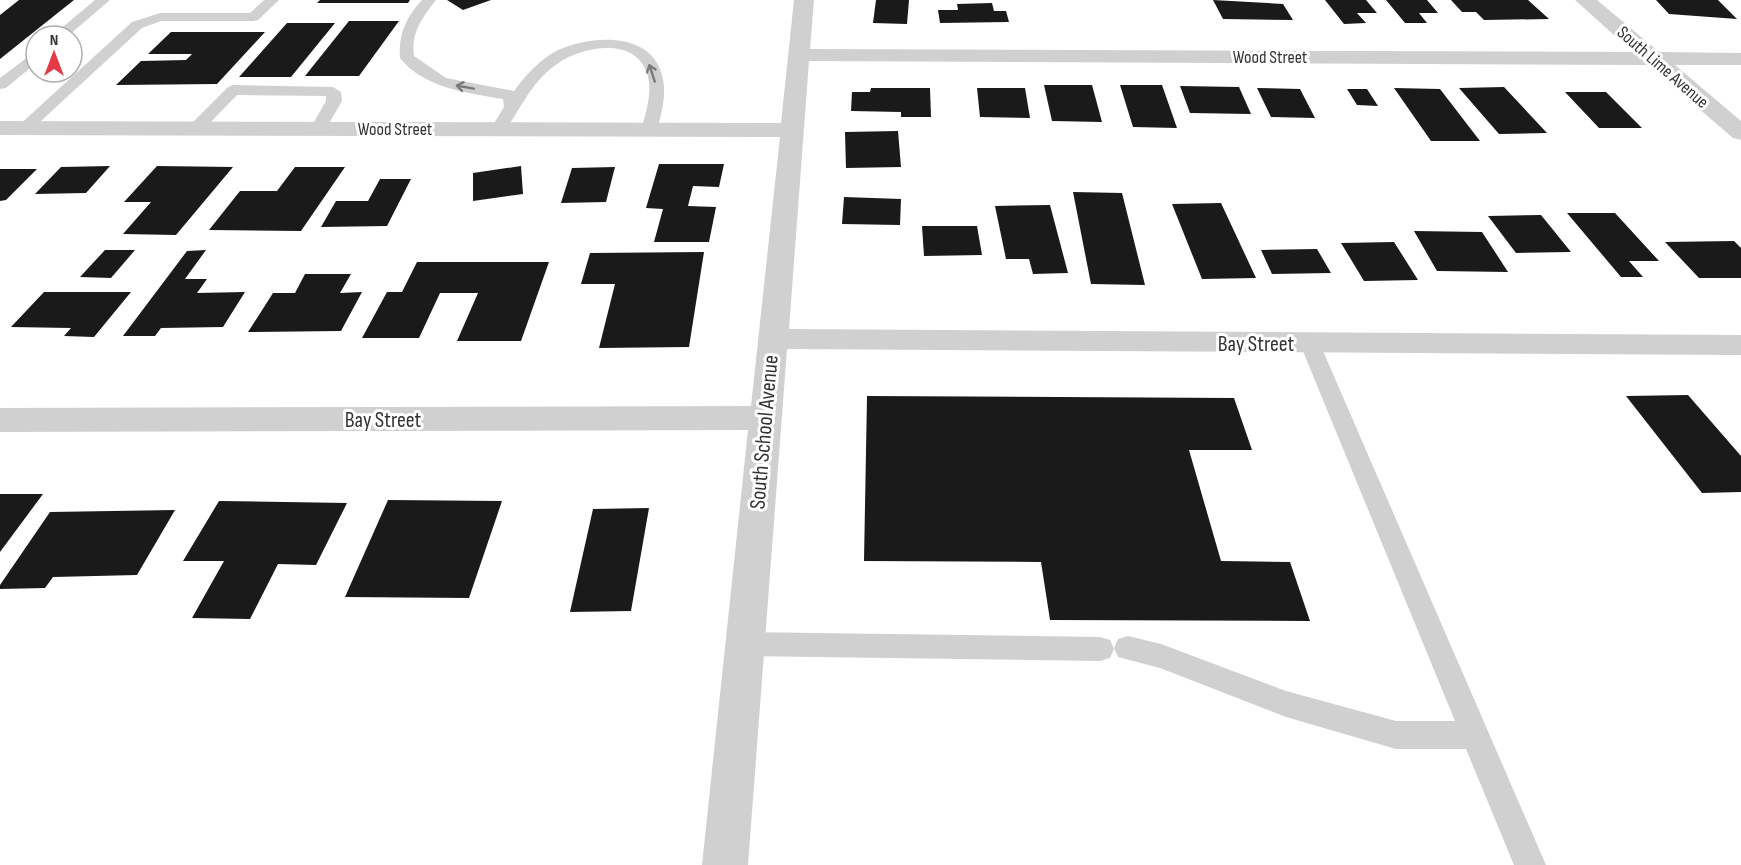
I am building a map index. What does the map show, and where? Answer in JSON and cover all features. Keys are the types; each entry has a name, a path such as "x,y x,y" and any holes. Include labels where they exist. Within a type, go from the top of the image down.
{"street":[{"name":"South School Avenue","path":"725,865 771,339 804,0"},
{"name":"South Lime Avenue","path":"1585,0 1741,134"},
{"name":"Wood Street","path":"798,55 1741,59"},
{"name":"Wood Street","path":"0,128 791,130"},
{"name":"Bay Street","path":"771,339 1741,345"},
{"name":"Bay Street","path":"0,420 765,418"}],"lane":[{"path":"74,24 103,0"},
{"path":"24,128 137,25 160,17 253,16 272,0"},
{"path":"429,0 407,31 405,44 407,58 441,81 464,88 510,94 512,107"},
{"path":"498,129 541,69 564,52 595,45 632,48 643,55 654,70 656,94 649,130"},
{"path":"0,85 24,65"},
{"path":"195,128 233,90 333,92 334,101 318,129"},
{"path":"1310,344 1530,865"},
{"path":"744,644 1100,649"},
{"path":"1128,648 1161,656 1286,704 1396,735 1475,735"}],"building":[{"path":"19,0 74,0 44,24 24,24 24,40 0,59 0,15"},
{"path":"320,0 410,0 408,3 317,3"},
{"path":"447,0 491,0 463,10"},
{"path":"876,0 909,0 907,24 873,23"},
{"path":"1213,0 1283,4 1293,20 1223,19"},
{"path":"1325,0 1366,0 1377,13 1357,13 1366,23 1344,24"},
{"path":"1386,0 1427,0 1438,13 1419,13 1427,23 1405,23"},
{"path":"1451,0 1528,0 1549,19 1484,20 1476,12 1462,12"},
{"path":"1656,0 1718,0 1737,19 1669,14"},
{"path":"992,3 994,11 1006,11 1009,22 940,23 938,10 958,10 957,4"},
{"path":"349,21 399,21 359,76 305,76"},
{"path":"287,23 335,23 291,77 239,77"},
{"path":"171,32 265,32 217,84 116,85 141,61 186,60 192,54 148,54"},
{"path":"1044,85 1092,85 1102,122 1052,121"},
{"path":"1120,85 1162,85 1177,128 1133,127"},
{"path":"1180,86 1239,87 1251,114 1190,113"},
{"path":"1504,87 1547,133 1499,134 1459,88"},
{"path":"871,88 930,88 931,117 901,117 901,112 851,111 852,92 870,92"},
{"path":"977,88 1025,88 1030,118 980,117"},
{"path":"1257,88 1300,89 1315,118 1271,117"},
{"path":"1394,88 1440,89 1480,141 1431,141"},
{"path":"1347,89 1367,89 1378,106 1357,105"},
{"path":"1565,92 1606,92 1642,128 1599,128"},
{"path":"898,131 901,167 846,168 845,132"},
{"path":"659,164 724,164 719,187 693,186 688,206 716,207 709,242 654,242 663,209 646,208"},
{"path":"110,166 86,193 35,194 61,167"},
{"path":"157,166 233,167 176,235 123,234 151,202 124,202"},
{"path":"521,166 523,194 473,201 473,173"},
{"path":"295,167 345,167 301,231 209,230 240,191 277,191"},
{"path":"615,167 606,202 561,203 572,168"},
{"path":"0,169 37,169 6,200 0,201"},
{"path":"380,179 411,179 387,226 321,227 336,201 368,201"},
{"path":"1073,192 1122,193 1145,285 1091,284"},
{"path":"844,197 901,199 900,225 842,224"},
{"path":"1221,203 1256,278 1202,279 1172,204"},
{"path":"1050,205 1068,273 1033,274 1029,259 1006,259 995,206"},
{"path":"1567,213 1615,213 1659,261 1629,261 1643,277 1621,277"},
{"path":"1541,215 1571,252 1516,253 1488,216"},
{"path":"922,226 977,226 982,255 924,256"},
{"path":"1414,231 1482,232 1508,272 1437,271"},
{"path":"1734,241 1741,248 1741,278 1699,278 1665,242"},
{"path":"1394,242 1418,280 1364,281 1341,243"},
{"path":"1317,249 1331,273 1272,274 1261,250"},
{"path":"105,250 135,250 111,278 80,277"},
{"path":"206,250 185,279 207,279 197,293 245,292 223,327 161,328 155,336 123,336 187,251"},
{"path":"704,252 689,347 599,348 615,284 581,284 590,253"},
{"path":"417,262 549,262 521,341 457,341 478,293 440,293 419,338 362,338 387,292 402,292"},
{"path":"305,274 351,274 340,293 362,292 341,331 248,332 273,293 295,293"},
{"path":"44,292 131,292 94,337 64,336 71,328 11,327"},
{"path":"1688,395 1741,456 1741,492 1702,493 1626,396"},
{"path":"867,396 1234,398 1252,450 1189,450 1221,561 1290,562 1310,621 1050,620 1041,562 864,561"},
{"path":"0,494 43,494 0,552"},
{"path":"388,500 502,501 469,598 345,597"},
{"path":"219,501 347,503 316,565 278,564 250,619 192,618 224,561 183,561"},
{"path":"649,508 631,611 570,612 593,509"},
{"path":"175,510 137,575 53,577 45,588 0,589 0,585 50,512"}]}
